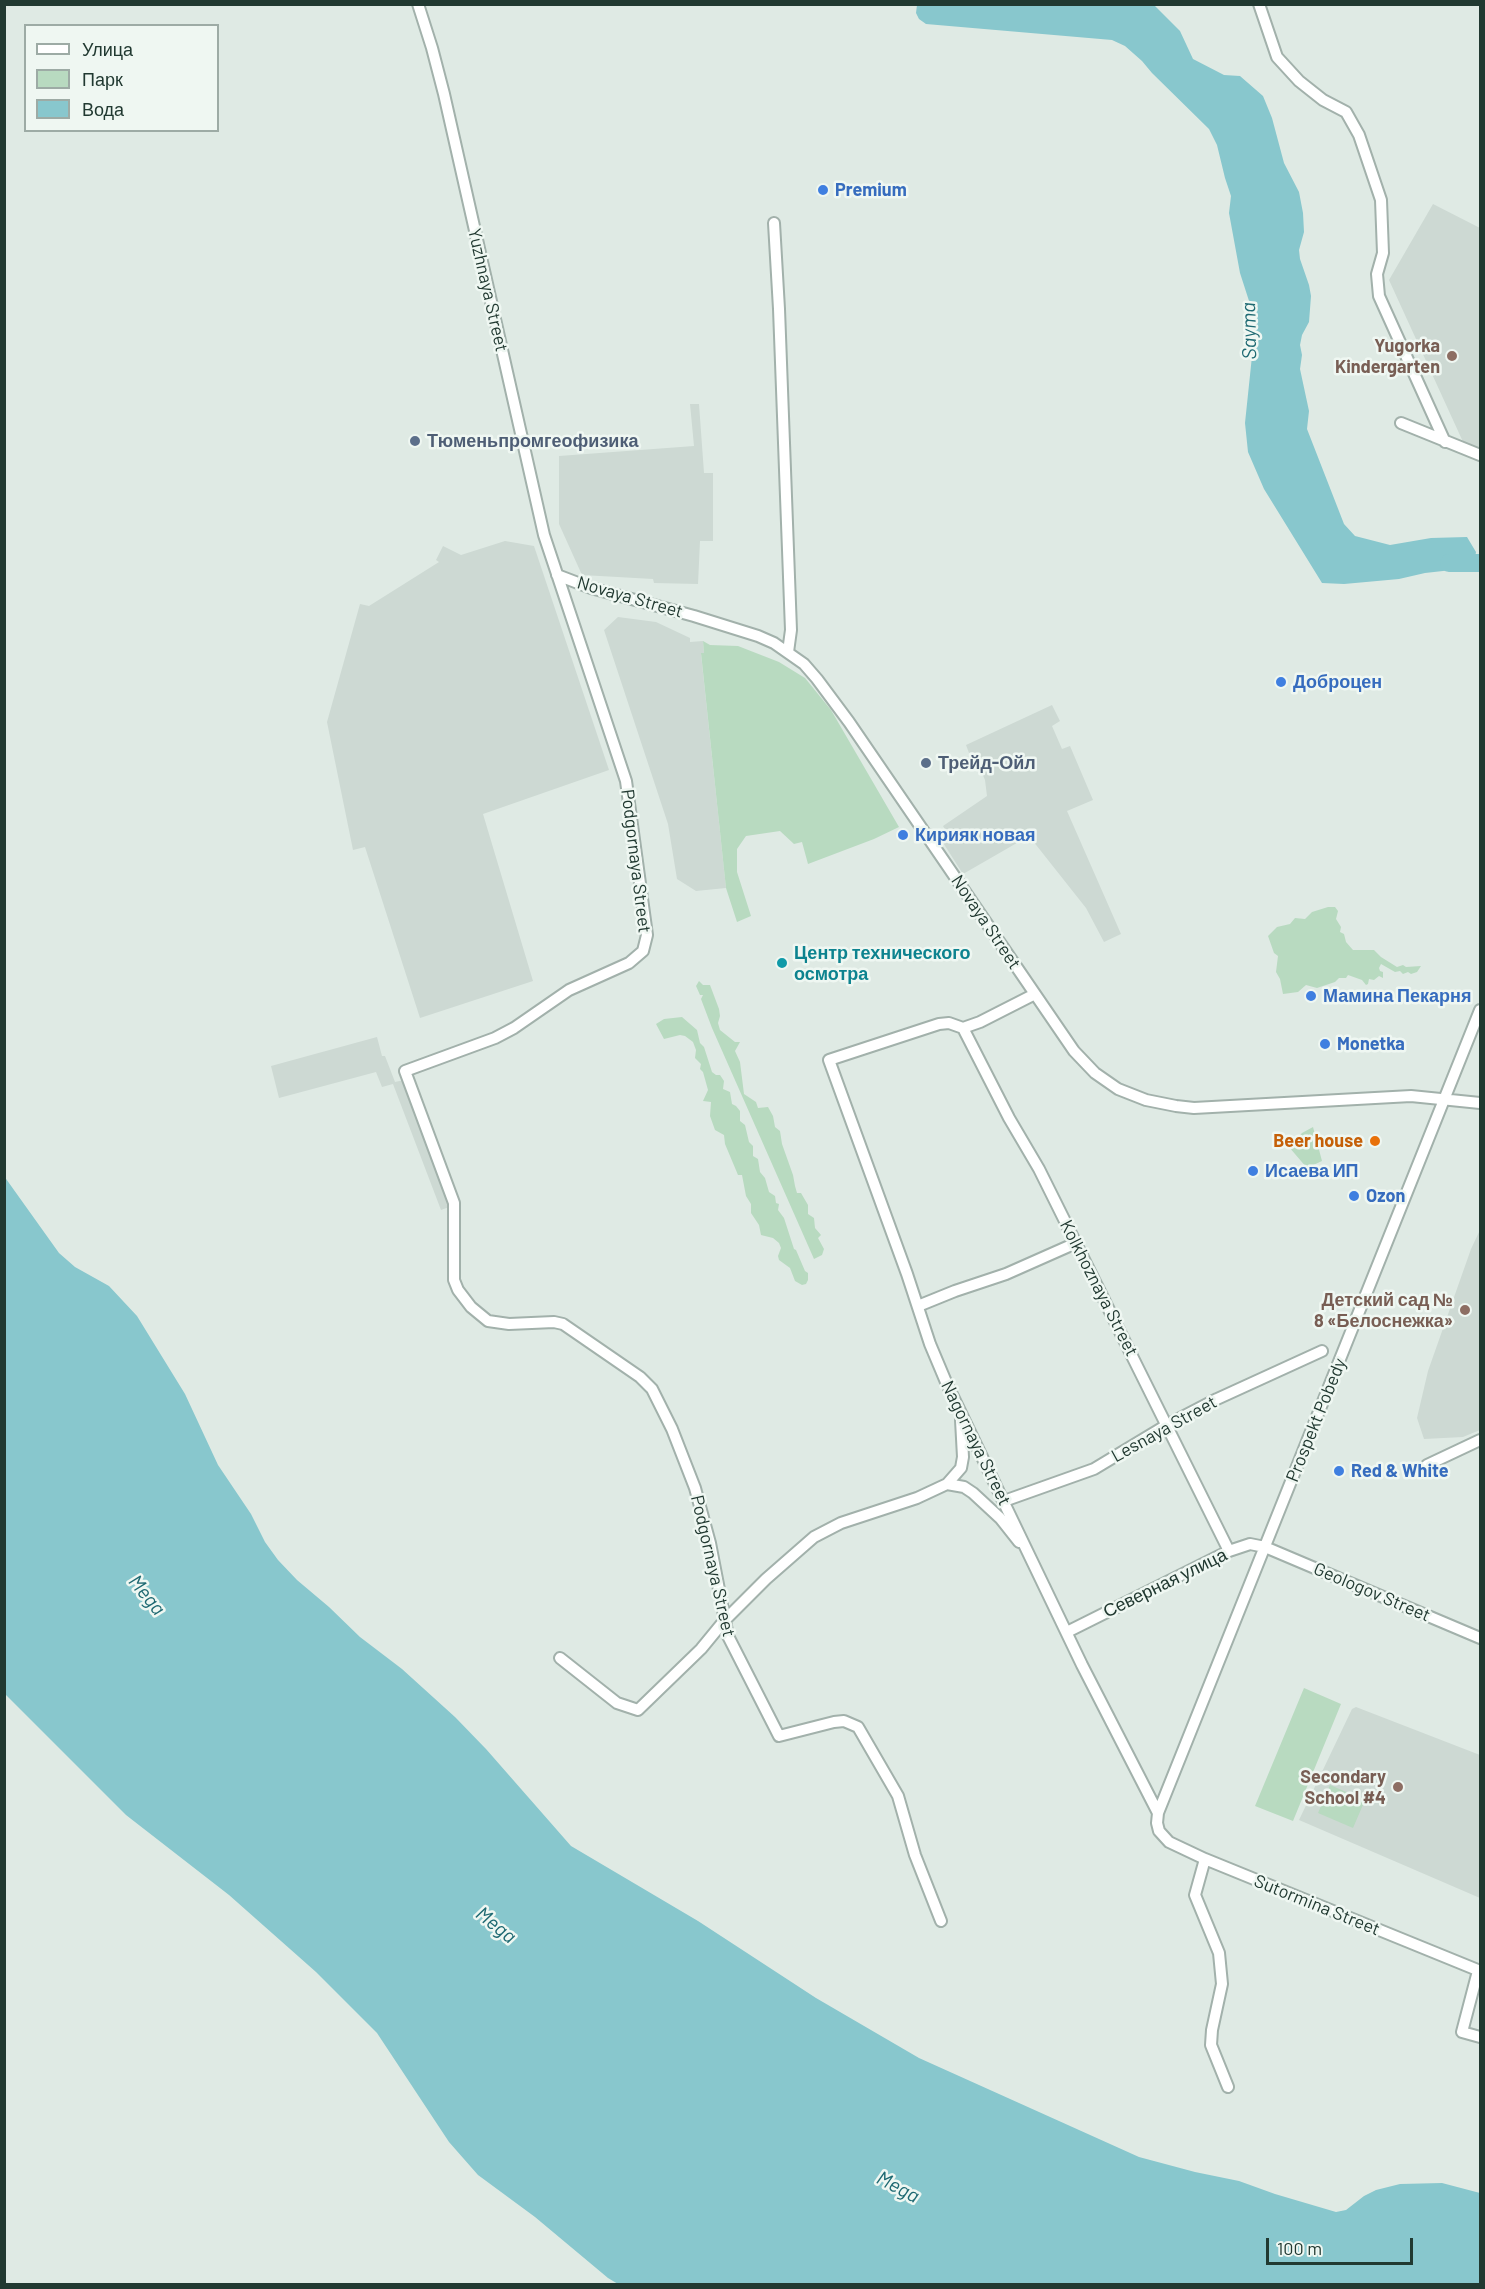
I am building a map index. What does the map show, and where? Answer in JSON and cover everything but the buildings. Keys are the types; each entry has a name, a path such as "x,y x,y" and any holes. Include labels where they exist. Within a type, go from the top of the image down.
{"street":[{"name":"Yuzhnaya Street","path":"418,4 441,85 541,526 557,575"},
{"path":"1259,4 1277,57 1299,81 1323,100 1346,112 1359,135 1381,200 1383,253 1377,274 1379,296 1445,442"},
{"path":"774,223 790,618 788,652"},
{"path":"1401,423 1480,456"},
{"name":"Novaya Street","path":"557,575 591,588 734,628 774,643 788,652 817,679 836,704 1074,1051 1095,1073 1118,1089 1146,1100 1194,1108 1411,1096 1480,1103"},
{"name":"Podgornaya Street","path":"557,575 626,781 646,925 645,947 640,955 629,963 569,990 504,1034 405,1071 454,1203 452,1271 458,1290 475,1311 488,1321 509,1324 554,1322 563,1324 640,1377 652,1389 672,1429 695,1488 710,1543 724,1621 735,1651 779,1736 844,1720 858,1727 866,1738 879,1767 898,1796 915,1855 941,1921"},
{"path":"963,1028 999,1013 1035,994"},
{"name":"Prospekt Pobedy","path":"1159,1831 1158,1813 1480,1010"},
{"name":"Nagornaya Street","path":"963,1028 950,1023 939,1023 829,1060 930,1344 960,1412 1090,1681 1158,1813"},
{"name":"Kolkhoznaya Street","path":"963,1028 1076,1243 1229,1551"},
{"path":"918,1306 1006,1274 1076,1243"},
{"name":"Lesnaya Street","path":"1004,1501 1095,1469 1167,1425 1217,1399 1322,1352"},
{"path":"560,1658 617,1703 638,1710 701,1649 724,1621 782,1564 820,1534 841,1523 917,1498 947,1484 960,1468 963,1457 960,1412"},
{"path":"1427,1465 1480,1440"},
{"path":"947,1484 964,1487 988,1506 1034,1562"},
{"name":"Северная улица","path":"1068,1632 1229,1551 1250,1544 1265,1547"},
{"name":"Geologov Street","path":"1265,1547 1480,1638"},
{"name":"Sutormina Street","path":"1159,1831 1169,1842 1205,1859 1479,1971"},
{"path":"1205,1859 1197,1881 1195,1895 1220,1953 1222,1984 1211,2045 1228,2087"},
{"path":"1479,1971 1462,2032 1480,2037"}],"shaded area":[{"name":"Yugorka Kindergarten","path":"1433,204 1480,228 1480,450 1464,444 1389,280"},
{"path":"690,404 699,404 704,473 713,473 713,541 700,541 698,584 654,583 653,579 582,575 559,524 559,456 694,446"},
{"path":"505,541 534,546 609,770 483,814 533,981 420,1018 365,847 353,850 327,722 360,604 369,606 439,562 436,560 443,546 461,555"},
{"path":"618,617 656,622 690,638 690,642 703,641 704,653 701,654 726,888 696,891 677,879 668,824 604,630"},
{"path":"1052,705 1060,721 1052,726 1062,749 1070,746 1093,800 1067,811 1121,934 1104,942 1086,908 1029,836 963,874 940,838 947,833 943,826 987,796 985,780 973,752 969,753 966,745"},
{"path":"377,1037 382,1056 385,1056 395,1082 404,1080 452,1206 441,1210 393,1084 382,1087 376,1072 279,1098 271,1066"},
{"name":"Детский сад № 8 «Белоснежка»","path":"1480,1230 1480,1430 1463,1437 1424,1439 1417,1418 1428,1371 1471,1249"},
{"name":"Secondary School #4","path":"1356,1707 1480,1755 1480,1898 1299,1820 1352,1709"}],"green space":[{"path":"703,641 710,645 738,646 779,662 805,678 831,710 899,827 808,864 802,842 794,844 780,831 746,836 737,849 737,872 751,916 737,922 726,888 701,653 704,653"},
{"path":"1335,907 1338,911 1336,919 1341,927 1340,932 1344,934 1346,942 1353,950 1374,950 1397,967 1421,966 1417,972 1403,974 1381,964 1379,968 1383,972 1383,978 1379,976 1374,980 1369,979 1366,985 1362,980 1348,975 1346,978 1339,978 1335,982 1317,988 1306,985 1298,992 1283,994 1276,972 1278,956 1274,953 1268,936 1277,927 1290,924 1295,918 1305,919 1312,912"},
{"path":"699,981 703,985 710,985 719,1009 720,1030 735,1042 740,1042 735,1051 740,1062 744,1094 756,1102 758,1108 768,1107 775,1127 780,1131 797,1193 801,1193 808,1205 808,1214 814,1218 815,1228 821,1235 818,1238 824,1249 822,1255 814,1259 712,1028 701,999 703,995 700,995 696,986"},
{"path":"682,1017 697,1030 712,1072 720,1075 724,1081 723,1089 730,1092 732,1104 740,1111 740,1121 745,1125 749,1142 753,1146 753,1156 758,1159 760,1172 765,1178 769,1192 775,1196 776,1203 779,1204 778,1210 784,1218 794,1249 808,1273 806,1284 802,1285 795,1281 790,1268 779,1260 781,1248 779,1243 773,1238 761,1235 759,1225 751,1213 751,1204 746,1196 742,1175 738,1175 725,1144 724,1135 715,1130 710,1116 711,1102 703,1101 708,1090 700,1069 701,1064 695,1058 696,1050 693,1042 680,1035 664,1039 656,1024 664,1019"},
{"path":"1313,1127 1322,1161 1307,1168 1289,1147 1302,1133"},
{"path":"1304,1688 1341,1704 1293,1821 1255,1806"},
{"path":"1330,1785 1365,1800 1353,1828 1318,1813"}],"water":[{"path":"917,5 1154,5 1180,31 1193,59 1224,75 1240,76 1263,96 1272,118 1284,163 1299,192 1303,213 1304,232 1299,250 1311,296 1309,322 1300,345 1302,355 1300,369 1309,411 1307,429 1344,524 1355,536 1390,545 1431,538 1467,537 1476,552 1474,563 1470,568 1425,573 1399,579 1344,584 1322,583 1264,489 1248,452 1245,423 1254,337 1250,304 1240,273 1229,213 1231,196 1217,145 1209,129 1142,61 1125,46 1112,40 926,24 919,19 916,13"},
{"name":"Mega","path":"4,1176 59,1253 75,1267 109,1286 137,1316 185,1394 218,1465 278,1560 360,1637 402,1669 455,1717 571,1846 698,1921 816,1998 919,2058 1139,2157 1239,2181 1336,2212 1346,2210 1376,2190 1400,2184 1442,2183 1480,2193 1480,2284 618,2284 608,2278 535,2217 478,2175 449,2142 377,2033 316,1972 229,1895 126,1815 5,1694"}],"waterway":[{"name":"Sayma","path":"1449,563 1480,563"}],"place":[{"name":"Premium","path":"823,190"},
{"name":"Yugorka Kindergarten","path":"1452,356"},
{"name":"Тюменьпромгеофизика","path":"415,441"},
{"name":"Доброцен","path":"1281,682"},
{"name":"Трейд-Ойл","path":"926,763"},
{"name":"Кирияк новая","path":"903,835"},
{"name":"Центр технического осмотра","path":"782,963"},
{"name":"Мамина Пекарня","path":"1311,996"},
{"name":"Monetka","path":"1325,1044"},
{"name":"Beer house","path":"1375,1141"},
{"name":"Исаева ИП","path":"1253,1171"},
{"name":"Ozon","path":"1354,1196"},
{"name":"Детский сад № 8 «Белоснежка»","path":"1465,1310"},
{"name":"Red & White","path":"1339,1471"},
{"name":"Secondary School #4","path":"1398,1787"}]}
